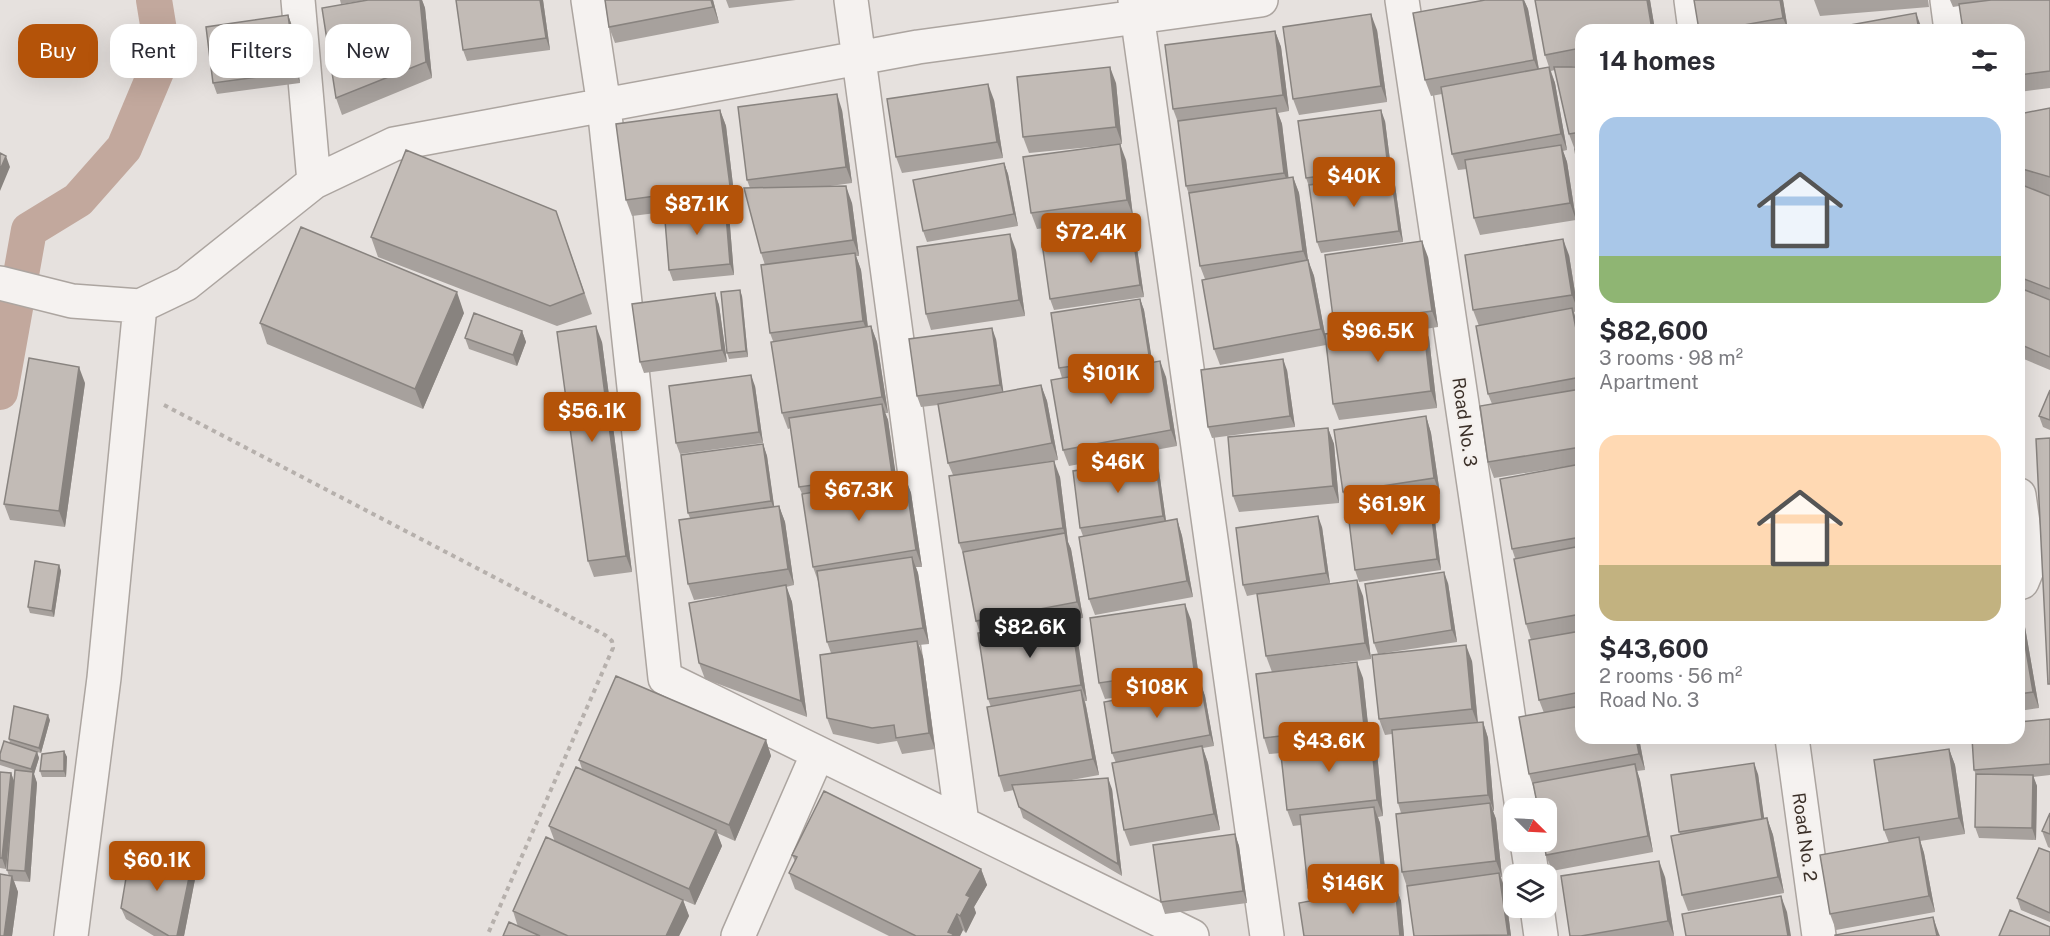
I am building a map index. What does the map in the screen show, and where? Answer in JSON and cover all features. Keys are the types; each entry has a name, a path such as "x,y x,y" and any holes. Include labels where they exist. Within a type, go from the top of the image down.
{"street":[{"path":"298,0 314,182"},
{"path":"588,0 604,105 665,678 1192,936"},
{"path":"851,0 962,823"},
{"path":"0,283 72,301 140,306 186,284 314,182 394,144 1136,9 1261,0"},
{"name":"Road No. 3","path":"1402,0 1521,798"},
{"path":"1691,0 1694,24"},
{"path":"1947,0 1950,24"},
{"path":"1136,9 1267,936"},
{"path":"70,936 104,678 140,306"},
{"path":"2025,537 2029,565 2025,575"},
{"name":"Road No. 2","path":"1793,744 1819,936"},
{"path":"738,936 818,753"},
{"path":"1538,918 1541,936"}],"path":[{"path":"132,388 605,635 612,641 613,648 487,936"}],"building":[{"path":"368,0 420,0 426,62 411,68 411,24 325,24 325,27 322,8"},
{"path":"456,0 540,0 546,38 463,50"},
{"path":"605,0 711,0 713,7 609,27"},
{"path":"1485,0 1523,0 1534,60 1425,80 1413,13"},
{"path":"1535,0 1647,0 1651,24 1575,24 1575,49 1545,55"},
{"path":"1694,0 1780,0 1783,18 1750,24 1698,24"},
{"path":"1991,0 2050,0 2050,71 2025,74 2025,24 1962,24 1959,4"},
{"path":"1916,13 1918,24 1856,24"},
{"path":"1371,14 1381,86 1293,99 1283,27"},
{"path":"288,15 289,24 226,24"},
{"path":"206,27 209,27 209,51"},
{"path":"1275,31 1283,95 1173,109 1165,45"},
{"path":"1110,67 1116,127 1023,137 1017,77"},
{"path":"1549,67 1561,134 1452,154 1441,87"},
{"path":"1554,67 1575,67 1575,133 1569,134"},
{"path":"212,78 251,78 213,83"},
{"path":"333,78 386,78 336,98"},
{"path":"988,84 997,142 896,157 887,99"},
{"path":"837,94 846,167 747,180 738,107"},
{"path":"1276,108 1284,173 1186,186 1178,121"},
{"path":"2050,108 2050,177 2025,170 2025,113"},
{"path":"720,110 730,186 626,200 616,124"},
{"path":"1381,110 1388,167 1306,178 1298,121"},
{"path":"1120,144 1127,200 1031,213 1023,157"},
{"path":"1561,145 1570,203 1474,218 1465,160"},
{"path":"406,150 556,211 584,293 550,306 371,237"},
{"path":"0,153 6,156 0,170"},
{"path":"1004,163 1014,214 923,231 913,180"},
{"path":"1391,174 1399,231 1317,242 1309,185"},
{"path":"1293,177 1303,251 1200,266 1189,193"},
{"path":"846,186 853,240 761,253 744,188"},
{"path":"2025,186 2050,196 2050,289 2025,279"},
{"path":"725,202 730,264 669,270 664,208"},
{"path":"301,227 457,292 415,389 260,323"},
{"path":"1132,230 1140,285 1050,299 1042,243"},
{"path":"1010,234 1019,300 926,314 917,247"},
{"path":"1563,239 1572,295 1473,310 1465,255"},
{"path":"1422,241 1432,311 1334,325 1325,255"},
{"path":"855,253 863,321 770,333 761,265"},
{"path":"1308,260 1321,329 1214,349 1202,280"},
{"path":"740,290 746,351 727,353 721,292"},
{"path":"2025,290 2050,300 2050,357 2025,347"},
{"path":"715,293 722,350 640,362 632,304"},
{"path":"1140,299 1149,355 1059,368 1051,313"},
{"path":"1572,308 1575,324 1575,378 1488,394 1476,326"},
{"path":"474,313 522,331 513,355 465,338"},
{"path":"1423,322 1431,391 1333,404 1325,334"},
{"path":"596,326 626,556 588,561 557,332"},
{"path":"871,326 882,397 782,413 771,342"},
{"path":"992,328 1000,385 917,396 909,339"},
{"path":"29,358 79,367 59,511 4,504"},
{"path":"1283,359 1290,416 1208,427 1201,370"},
{"path":"1160,361 1171,430 1063,450 1051,380"},
{"path":"751,375 759,432 676,443 669,386"},
{"path":"1041,385 1052,443 948,463 938,404"},
{"path":"1575,390 1575,448 1488,462 1480,406"},
{"path":"2050,390 2050,420 2039,416"},
{"path":"882,404 892,474 799,487 789,418"},
{"path":"1426,416 1434,478 1343,492 1334,430"},
{"path":"1328,428 1333,486 1233,496 1228,437"},
{"path":"2050,438 2050,684 2048,684 2036,439"},
{"path":"763,444 771,501 688,513 681,455"},
{"path":"1155,459 1163,516 1080,528 1073,471"},
{"path":"1054,461 1063,528 959,543 949,476"},
{"path":"1575,465 1575,538 1512,549 1500,479"},
{"path":"905,477 916,550 813,567 802,494"},
{"path":"1430,502 1437,559 1355,570 1348,513"},
{"path":"779,506 788,569 688,584 679,520"},
{"path":"1318,516 1326,573 1243,585 1236,528"},
{"path":"1177,519 1187,581 1089,599 1079,537"},
{"path":"1065,533 1077,602 976,621 963,552"},
{"path":"1575,547 1575,615 1526,624 1514,559"},
{"path":"912,557 923,628 827,642 817,571"},
{"path":"35,561 59,565 52,611 28,607"},
{"path":"1444,572 1452,630 1374,643 1365,584"},
{"path":"1357,580 1365,643 1266,656 1257,594"},
{"path":"786,585 801,701 699,663 689,603"},
{"path":"1185,604 1194,669 1099,683 1090,618"},
{"path":"1071,618 1081,685 988,699 978,633"},
{"path":"1575,632 1575,693 1539,700 1529,640"},
{"path":"917,641 929,733 896,738 894,725 872,728 827,718 820,655"},
{"path":"1466,645 1472,709 1379,719 1372,655"},
{"path":"2025,645 2033,692 2025,693"},
{"path":"1357,662 1364,726 1264,738 1256,674"},
{"path":"616,676 766,740 729,825 579,760"},
{"path":"1201,684 1210,735 1112,753 1104,702"},
{"path":"1081,690 1093,759 999,776 987,707"},
{"path":"14,706 48,715 39,748 9,739"},
{"path":"1575,707 1575,744 1637,744 1639,754 1529,774 1519,717"},
{"path":"2050,719 2050,764 1974,770 1972,744 2025,744 2025,721"},
{"path":"1483,722 1488,795 1398,803 1392,730"},
{"path":"1371,736 1377,800 1287,810 1280,746"},
{"path":"4,741 37,752 31,769 0,760"},
{"path":"1202,746 1214,814 1124,830 1112,763"},
{"path":"1949,749 1959,818 1884,830 1874,760"},
{"path":"64,751 64,771 40,771 42,754"},
{"path":"1754,763 1762,819 1679,832 1671,775"},
{"path":"1635,764 1648,836 1546,855 1546,852 1557,852 1557,798 1536,798 1533,783"},
{"path":"576,767 716,830 689,889 549,826"},
{"path":"15,770 33,772 25,871 7,870"},
{"path":"0,772 11,773 2,858 0,858"},
{"path":"1976,774 2033,775 2032,828 1975,827"},
{"path":"1108,778 1118,864 1019,807 1012,785"},
{"path":"824,791 981,869 966,895 970,897 960,916 957,914 948,932 953,934 952,936 916,936 789,873 797,857 792,855"},
{"path":"1490,803 1496,861 1402,872 1396,814"},
{"path":"1374,807 1383,880 1308,888 1300,815"},
{"path":"2050,813 2050,834 2042,831"},
{"path":"1767,818 1778,877 1682,895 1671,836"},
{"path":"1235,834 1243,891 1161,902 1153,845"},
{"path":"546,837 683,900 666,936 568,936 513,911"},
{"path":"1919,837 1929,896 1830,914 1820,855"},
{"path":"2039,848 2050,852 2050,913 2017,898"},
{"path":"130,854 192,863 177,936 169,936 121,908"},
{"path":"1659,861 1668,921 1570,936 1561,876"},
{"path":"1499,873 1503,918 1506,918 1508,935 1414,936 1407,886"},
{"path":"0,874 12,876 4,936 0,936"},
{"path":"1395,885 1400,936 1304,936 1299,903"},
{"path":"1781,896 1788,936 1686,936 1682,914"},
{"path":"2010,910 2050,927 2050,936 1999,936"},
{"path":"1933,917 1937,936 1835,936 1835,935"},
{"path":"509,922 540,936 503,936"}],"waterway":[{"path":"0,392 29,230 78,200 124,148 163,55 154,0"}]}
